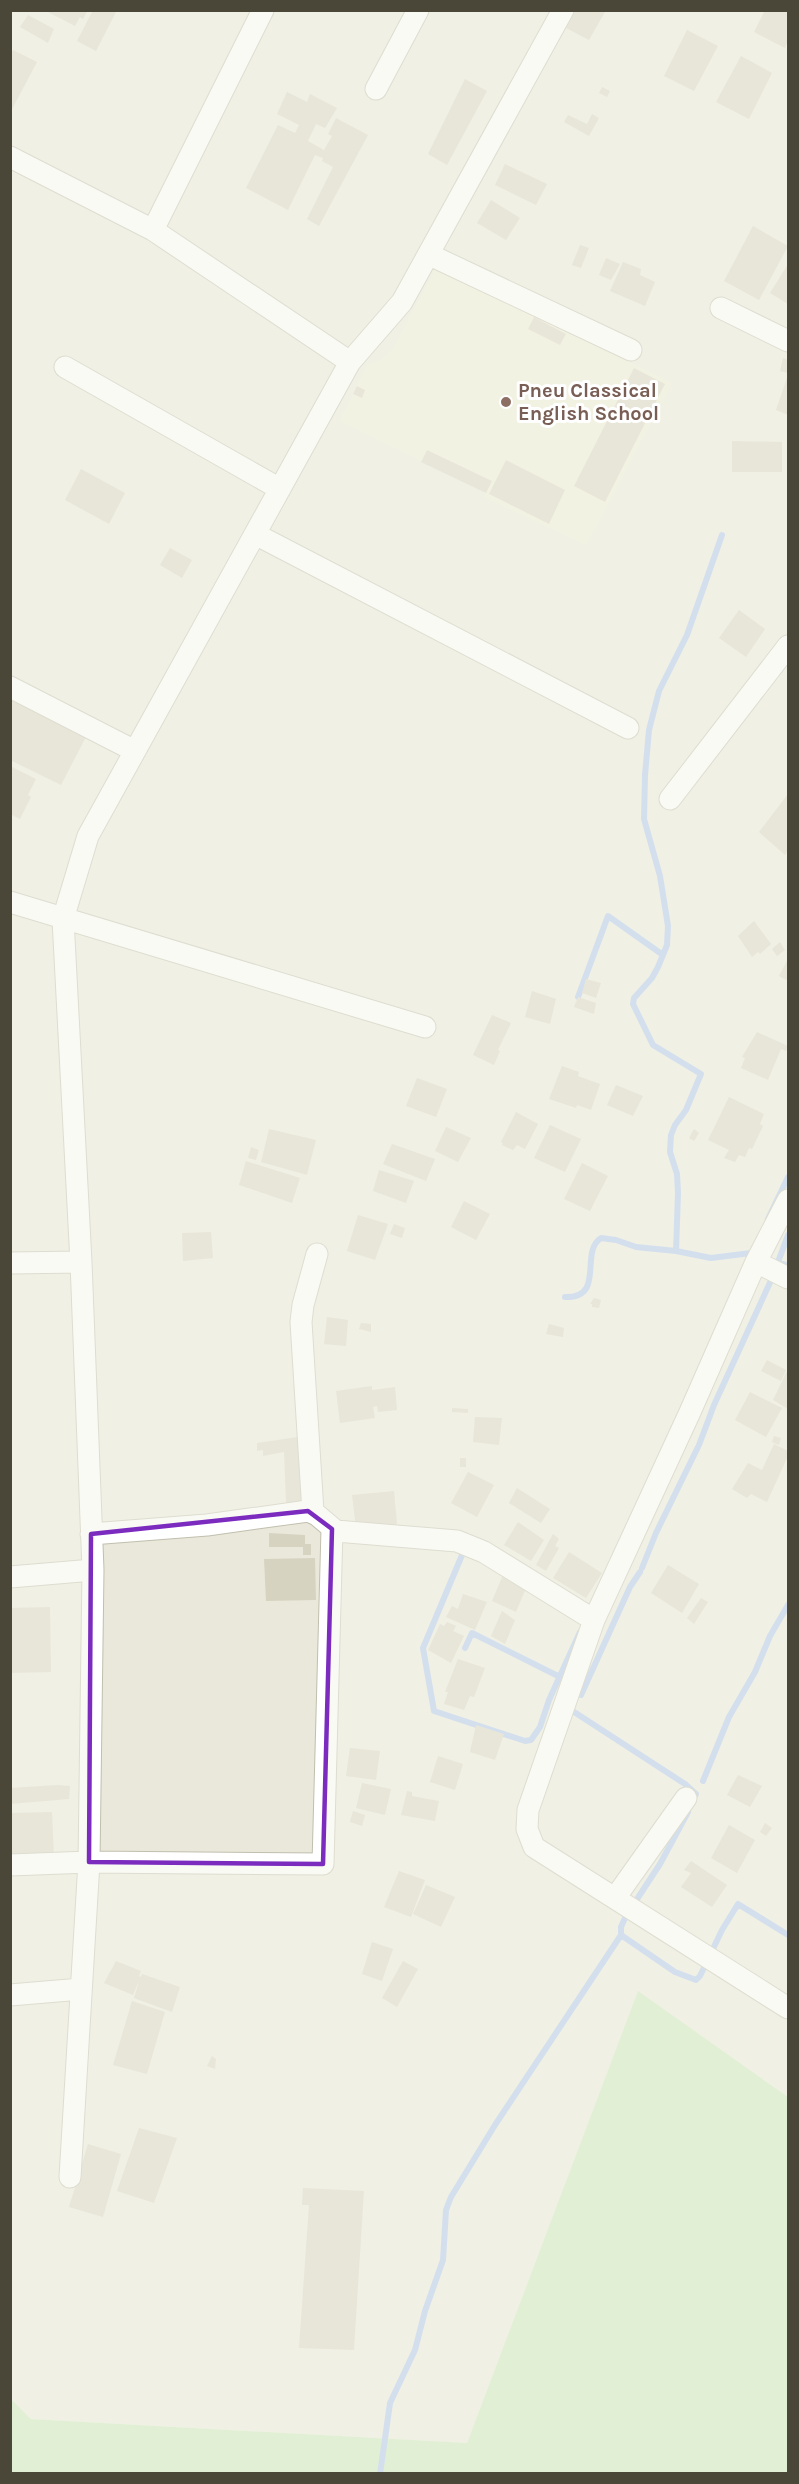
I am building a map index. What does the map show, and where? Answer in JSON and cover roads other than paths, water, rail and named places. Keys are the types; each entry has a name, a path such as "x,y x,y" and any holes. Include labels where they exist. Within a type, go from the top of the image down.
{"street":[{"path":"376,89 418,10"},
{"path":"70,2177 89,1862 93,1570 81,1262 63,919 88,836 350,362 402,302 430,255 563,10"},
{"path":"153,230 261,11"},
{"path":"10,157 153,230 350,362"},
{"path":"430,255 631,350"},
{"path":"721,308 789,341"},
{"path":"65,367 280,489"},
{"path":"255,534 628,728"},
{"path":"670,799 789,646"},
{"path":"10,687 135,751"},
{"path":"10,902 425,1027"},
{"path":"789,1200 756,1262 594,1620 528,1810 527,1829 534,1847 789,2008"},
{"path":"313,1512 301,1322 303,1305 317,1254"},
{"path":"10,1263 81,1262"},
{"path":"756,1262 789,1278"},
{"path":"92,1534 207,1525 308,1511 313,1512 332,1528 342,1532 433,1537 457,1541 484,1552 594,1620"},
{"path":"10,1865 89,1862 323,1864 332,1528"},
{"path":"10,1577 93,1570"},
{"path":"615,1898 686,1798"},
{"path":"10,1995 81,1989"}],"waterway":[{"path":"676,1251 678,1193 677,1174 670,1152 671,1135 686,1110 701,1074 653,1045 633,1004 634,998 652,978 658,967 667,945 668,926 660,876 644,819 645,775 649,730 659,691 687,635 722,535"},
{"path":"578,997 608,916 663,955"},
{"path":"768,1219 788,1177"},
{"path":"788,1235 778,1262 788,1266"},
{"path":"565,1297 577,1295 585,1290 589,1282 592,1253 601,1238 636,1247 676,1251 711,1258 751,1253"},
{"path":"699,1445 714,1405 773,1276"},
{"path":"642,1568 656,1533 698,1447"},
{"path":"465,1548 423,1648 434,1711 525,1741 531,1740 540,1727 549,1700 580,1632"},
{"path":"581,1695 630,1587 640,1572"},
{"path":"703,1781 729,1717 755,1672 770,1636 788,1605"},
{"path":"465,1648 472,1633 560,1677"},
{"path":"568,1708 685,1784 696,1794 692,1802"},
{"path":"380,2474 390,2403 415,2350 425,2311 443,2260 446,2210 451,2197 495,2125 621,1935 621,1927 626,1916 660,1864 688,1812"},
{"path":"621,1935 675,1972 696,1980 738,1904 788,1935"}],"place":[{"name":"Pneu Classical English School","path":"506,402"}]}
